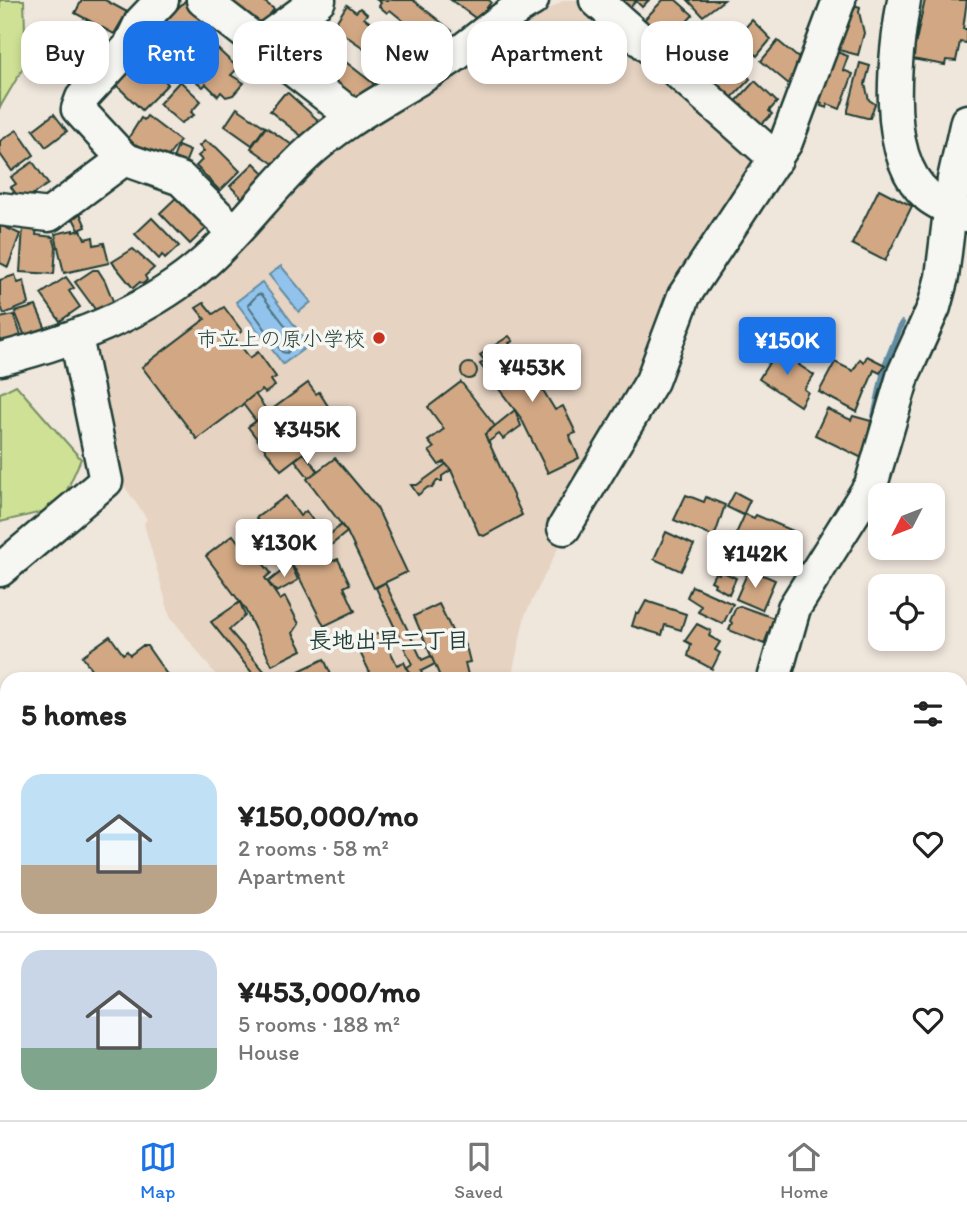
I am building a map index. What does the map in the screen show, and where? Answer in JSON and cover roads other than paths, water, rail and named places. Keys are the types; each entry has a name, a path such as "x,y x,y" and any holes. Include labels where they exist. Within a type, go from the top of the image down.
{"street":[{"path":"162,0 141,22 129,47 82,97 78,109 124,159 181,179 234,232"},
{"path":"203,0 233,24"},
{"path":"290,21 319,0"},
{"path":"0,359 76,337 166,292 205,262 304,156 354,117 451,58 513,10 532,0"},
{"path":"596,0 776,159"},
{"path":"564,528 652,382 684,296 786,142 839,0"},
{"path":"904,0 895,52 895,89 903,156 913,177 928,196 960,213"},
{"path":"311,84 354,117"},
{"path":"776,672 794,608 871,485 904,373 934,307 960,213 954,179 967,121"},
{"path":"0,209 49,215 124,159"},
{"path":"0,570 106,481 76,337"}],"water":[{"path":"281,266 311,302 299,312 269,275"},
{"path":"262,282 309,345 283,364 236,302"}],"waterway":[{"path":"871,431 885,365 902,323"}],"place":[{"name":"市立上の原小学校","path":"379,338"}],"district":[{"name":"長地出早二丁目","path":"389,640"}]}
